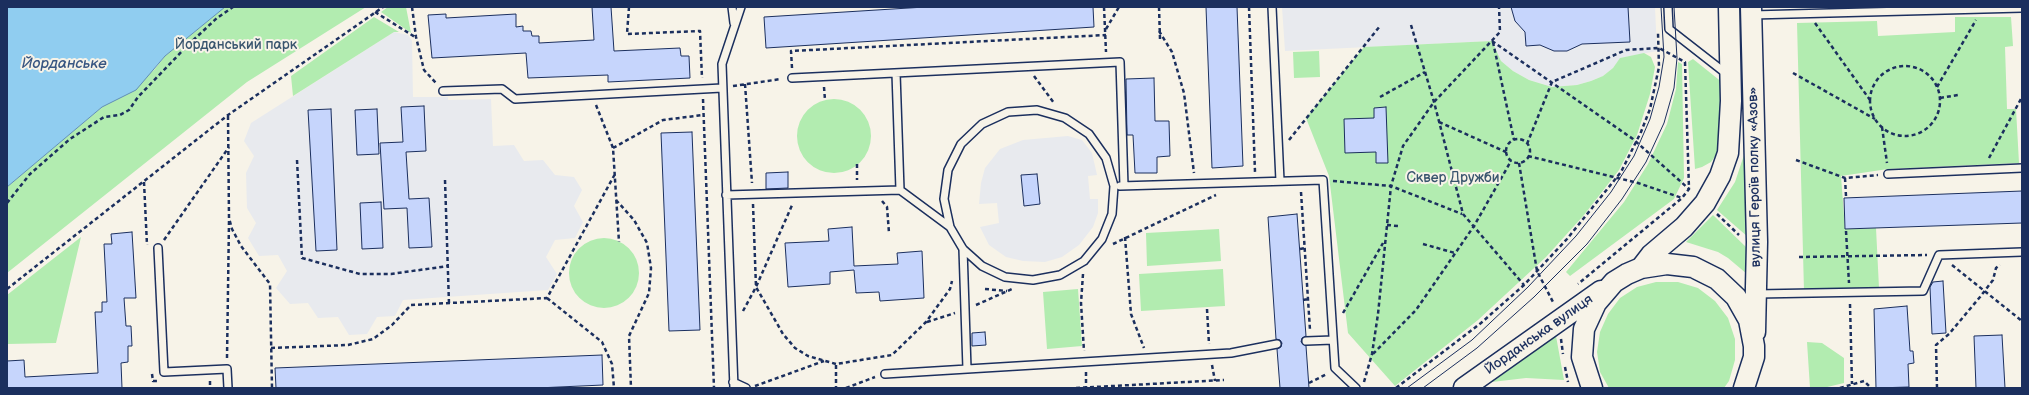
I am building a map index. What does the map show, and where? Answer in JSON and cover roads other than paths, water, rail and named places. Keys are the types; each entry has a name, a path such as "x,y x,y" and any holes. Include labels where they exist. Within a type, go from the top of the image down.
{"main road":[{"name":"вулиця Героїв полку «Азов»","path":"1641,268 1651,255 1684,227 1705,203 1720,176 1728,153 1731,78 1729,7"},
{"name":"вулиця Героїв полку «Азов»","path":"1751,11 1757,294 1754,352 1755,388"},
{"path":"1592,388 1582,357 1584,329 1596,303 1614,282 1641,268 1667,264 1693,267 1717,279 1736,297 1748,320 1754,352 1744,388"},
{"name":"Йорданська вулиця","path":"1464,388 1614,282"}],"lane":[{"path":"732,7 734,28"},
{"path":"741,7 722,64 722,88 734,385 746,388"},
{"path":"1272,7 1280,181"},
{"path":"1668,7 1669,29 1731,78"},
{"path":"1751,11 1808,13 2022,8"},
{"path":"792,78 1120,62 1124,186"},
{"path":"896,73 900,190"},
{"path":"443,91 502,89 515,99 722,88"},
{"path":"1030,110 1037,110 1065,118 1089,134 1106,158 1114,186 1112,214 1102,240 1084,261 1060,275 1033,280 1005,277 982,266 963,249 950,227 944,199 948,170 961,144 982,124 1008,112 1030,110"},
{"path":"1888,174 2022,168"},
{"path":"1114,186 1323,180 1335,368 1356,388"},
{"path":"726,195 900,190 950,227"},
{"path":"158,248 164,372 227,369 228,388"},
{"path":"963,249 967,369"},
{"path":"1757,294 1923,291 1938,255 2022,252"},
{"path":"1306,341 1332,336"},
{"path":"885,374 1231,353 1277,344"}],"water":[{"name":"Йорданське","path":"7,7 225,7 165,56 136,90 102,107 7,187"}],"tram line":[{"path":"1407,388 1472,340 1528,287 1576,236 1611,192 1634,156 1650,119 1659,87 1664,57 1661,7"},
{"path":"1423,388 1477,348 1534,297 1587,244 1622,199 1646,162 1664,123 1674,88 1677,58 1674,7"}],"park label":[{"name":"Йорданський парк","path":"236,45"},
{"name":"Сквер Дружби","path":"1453,178"}]}
